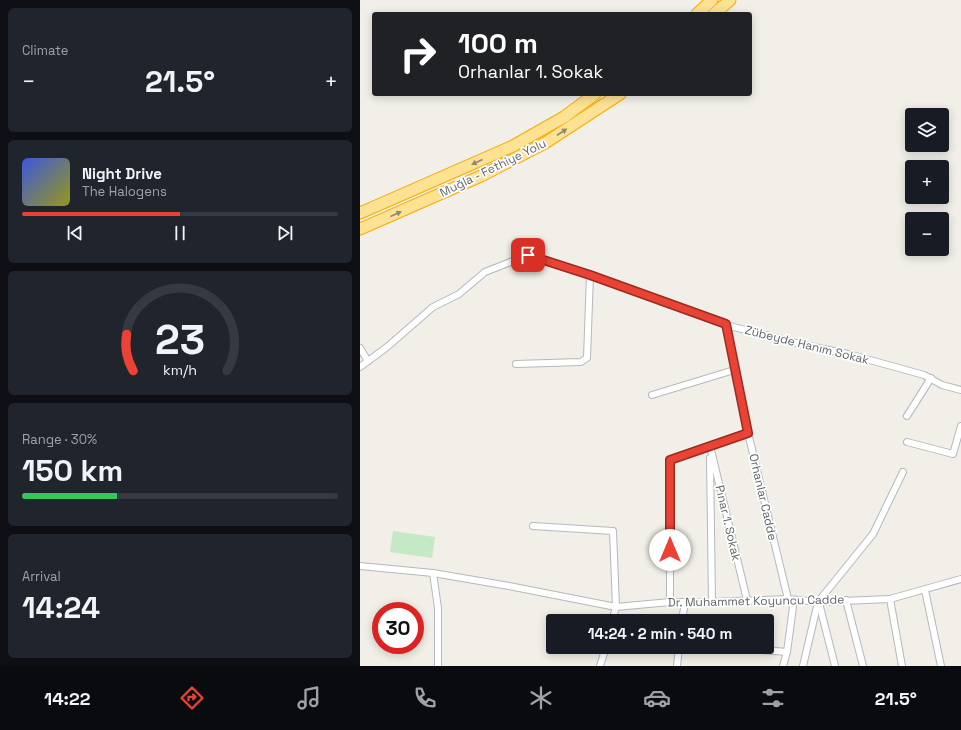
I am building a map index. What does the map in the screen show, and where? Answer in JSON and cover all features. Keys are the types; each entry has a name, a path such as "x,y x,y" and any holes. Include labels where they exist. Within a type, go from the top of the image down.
{"highway":[{"path":"698,12 712,0"},
{"path":"716,12 730,0"},
{"name":"Muğla - Fethiye Yolu","path":"360,213 513,146 564,117 592,96"},
{"name":"Muğla - Fethiye Yolu","path":"360,229 481,176 545,143 617,96"}],"street":[{"name":"Zübeyde Hanım Sokak","path":"360,366 387,347 433,306 459,294 485,272 528,255 590,275 726,324 800,344 859,357 924,375 942,385 961,390"},
{"path":"516,364 581,362 587,358 590,275"},
{"name":"Orhanlar Cadde","path":"726,324 734,370 748,433 788,598 793,607 787,652 783,666"},
{"path":"360,348 368,361"},
{"path":"652,395 734,370"},
{"path":"908,416 930,378"},
{"path":"907,442 952,454 961,426"},
{"path":"670,602 670,460 748,433"},
{"path":"710,446 712,602"},
{"name":"Pınar 1. Sokak","path":"710,446 747,600"},
{"path":"803,666 818,602 873,534 903,472"},
{"path":"532,526 613,531 616,607 614,614"},
{"name":"Dr. Muhammet Koyuncu Cadde","path":"360,566 433,573 616,607 670,602 712,602 788,598 818,602 890,599 961,579"},
{"path":"433,573 438,608 438,666"},
{"path":"925,590 941,666"},
{"path":"890,599 902,666"},
{"path":"846,600 863,666"},
{"path":"683,614 685,602"},
{"path":"818,602 835,666"},
{"path":"774,651 787,652"},
{"path":"600,666 604,654"},
{"path":"677,666 678,654"}],"green space":[{"path":"393,531 435,537 432,558 390,552"}],"route":[{"path":"528,255 590,275 726,324 734,370 748,433 670,460 670,550"}]}
